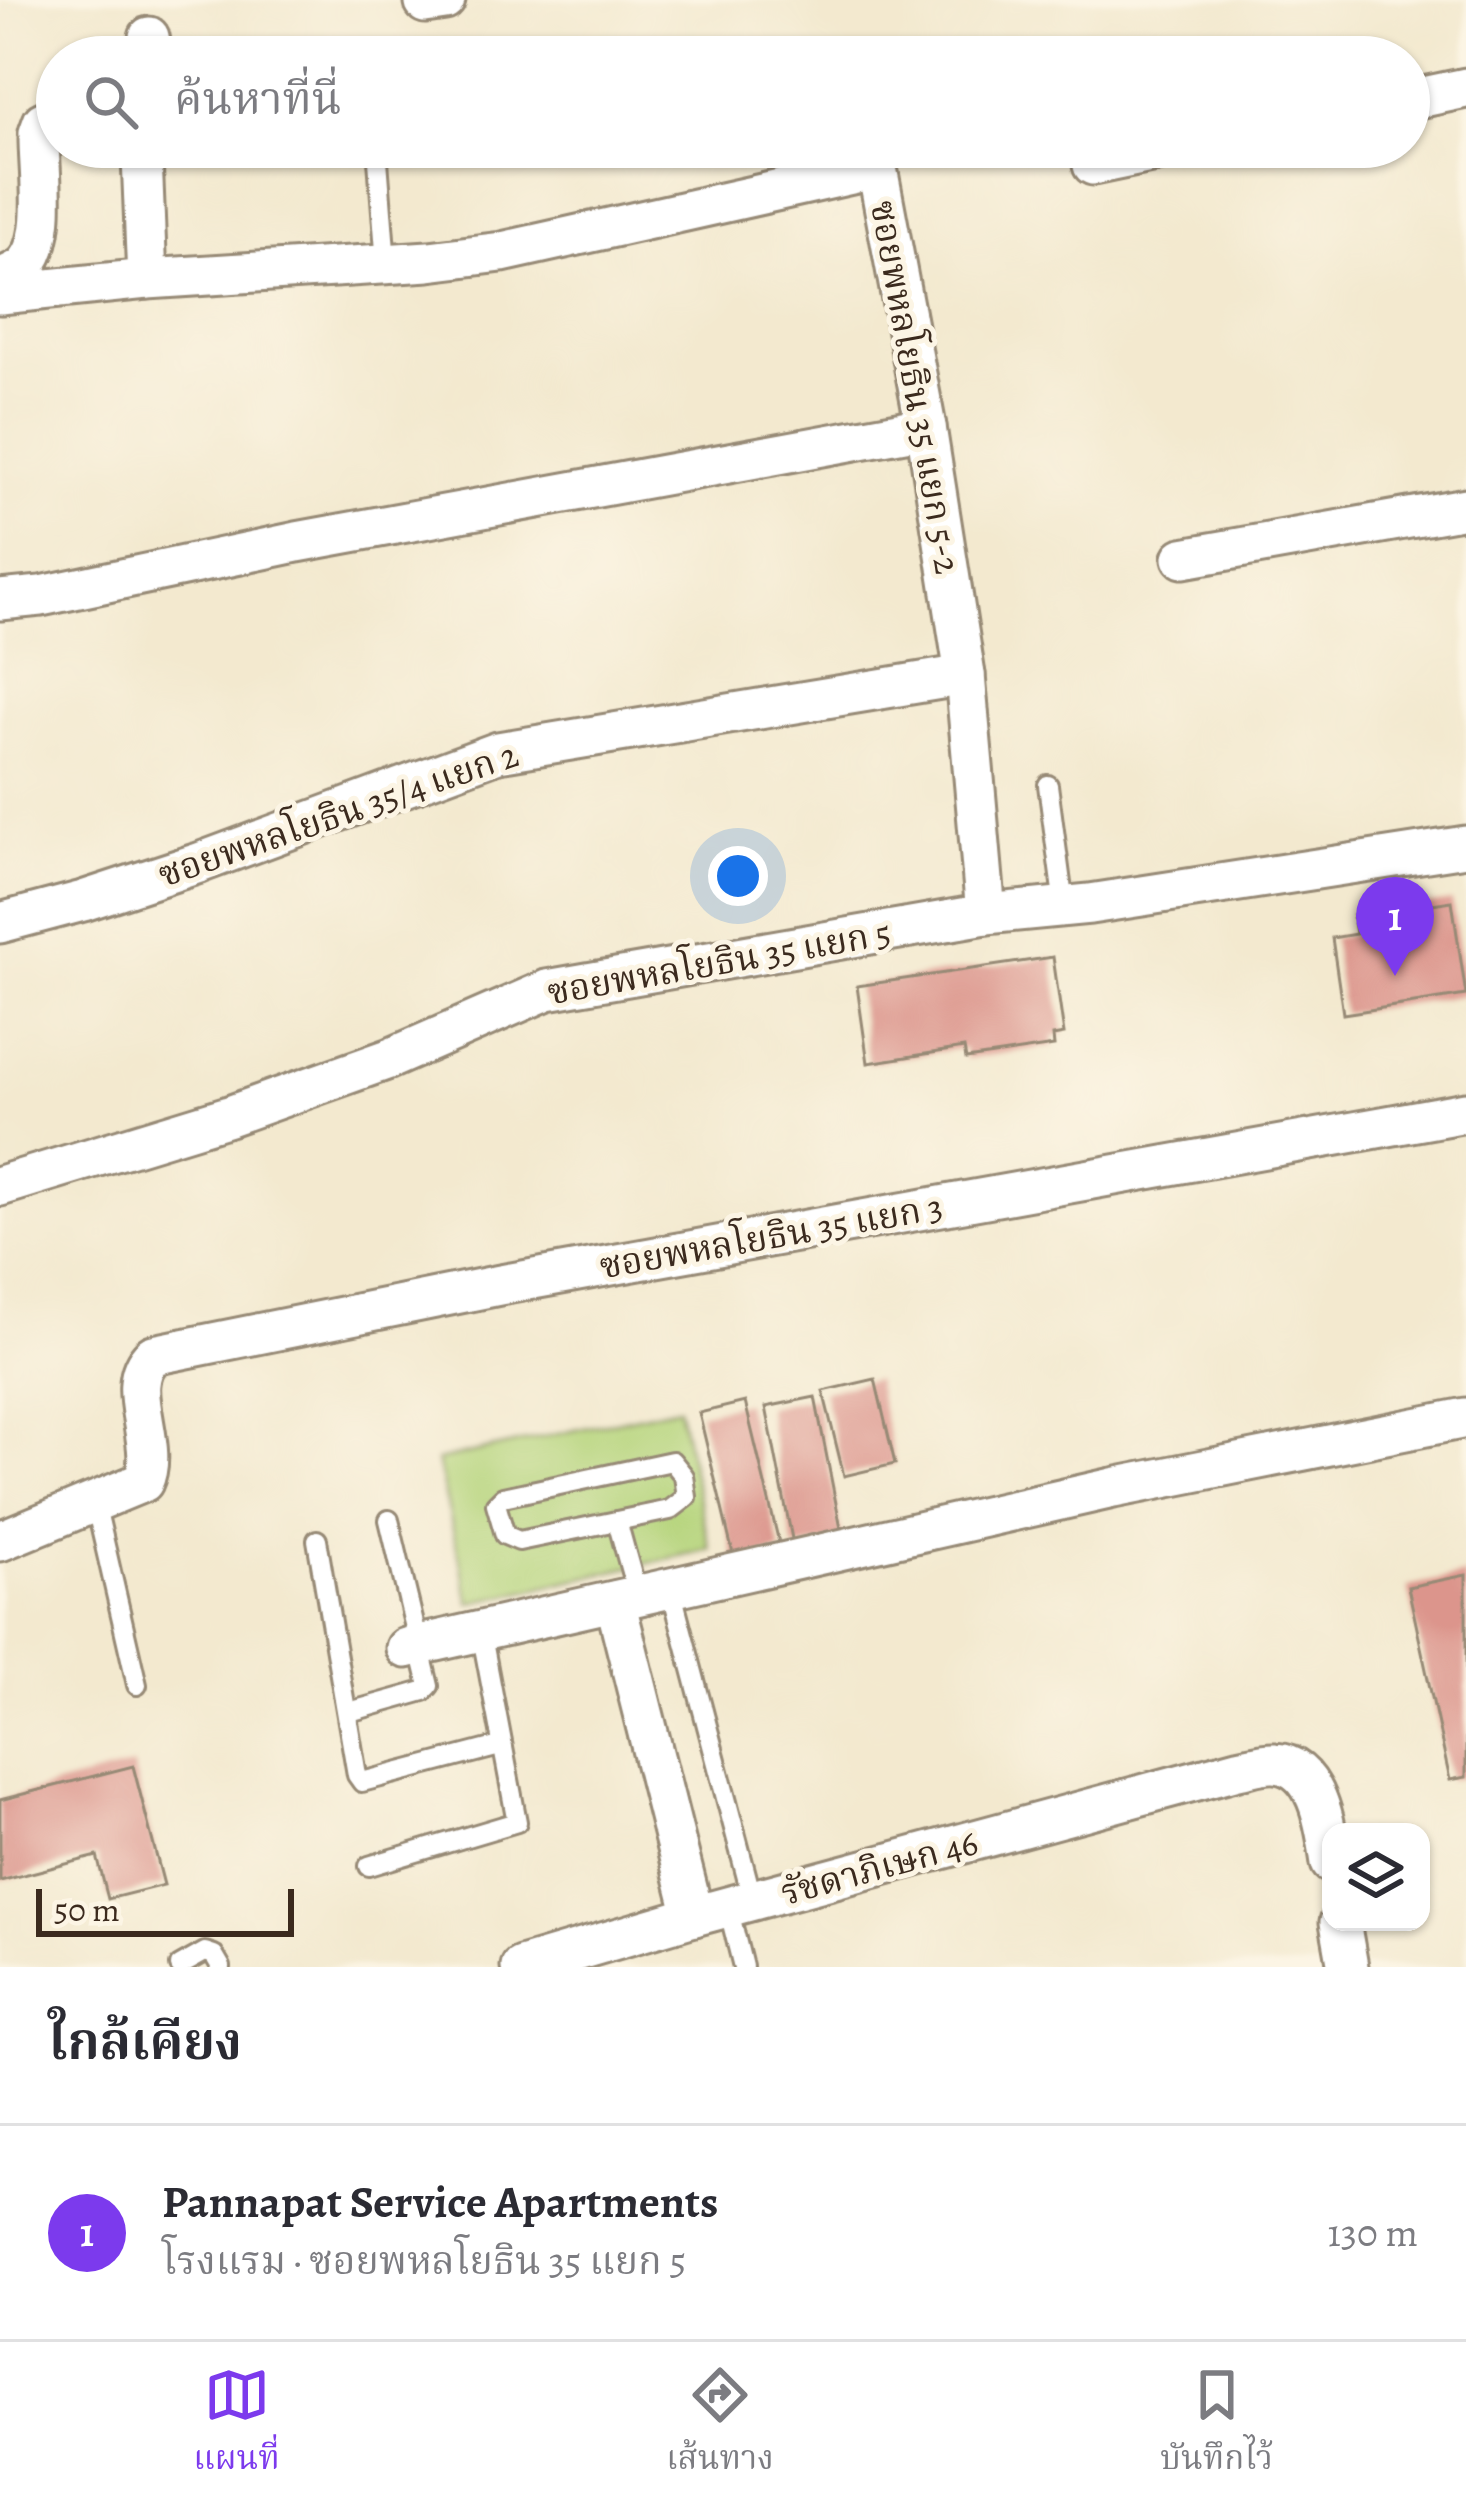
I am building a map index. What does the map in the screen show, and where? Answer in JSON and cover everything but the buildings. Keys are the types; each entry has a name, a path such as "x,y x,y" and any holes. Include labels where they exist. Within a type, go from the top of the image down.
{"street":[{"path":"1430,96 1466,88"},
{"path":"0,279 24,266 37,246 40,168"},
{"path":"142,168 147,279"},
{"name":"ซอยพหลโยธิน 35 แยก 5-2","path":"0,294 502,252 874,169 926,427 965,675 986,914"},
{"path":"0,600 926,427"},
{"path":"1183,558 1466,508"},
{"name":"ซอยพหลโยธิน 35/4 แยก 2","path":"0,922 199,863 499,752 965,675"},
{"name":"ซอยพหลโยธิน 35 แยก 5","path":"0,1186 229,1116 369,1066 547,990 986,914 1466,846"},
{"name":"ซอยพหลโยธิน 35 แยก 3","path":"95,1502 143,1482 147,1472 140,1375 153,1355 500,1285 1466,1112"},
{"path":"413,1647 1113,1488 1466,1418"},
{"path":"0,1541 95,1502"},
{"path":"641,1596 725,1908"},
{"name":"รัชดาภิเษก 46","path":"521,1967 1238,1769 1276,1763 1300,1771 1311,1786 1324,1823"},
{"path":"1342,1931 1348,1967"}],"lane":[{"path":"379,168 386,263"},
{"path":"1048,785 1064,906"},
{"path":"672,1461 679,1465 687,1497 681,1504 617,1521 511,1540 505,1535 496,1504 503,1497 672,1461"},
{"path":"95,1502 137,1685"},
{"path":"349,1712 429,1686 413,1647 389,1520"},
{"path":"617,1521 743,1967"},
{"path":"317,1540 362,1782 500,1746"},
{"path":"369,1866 513,1826 517,1815 481,1631"},
{"path":"180,1966 205,1952 214,1955 221,1967"}],"green space":[{"path":"678,1407 710,1549 470,1603 437,1461"}],"place":[{"name":"Pannapat Service Apartments","path":"1395,976"}]}
